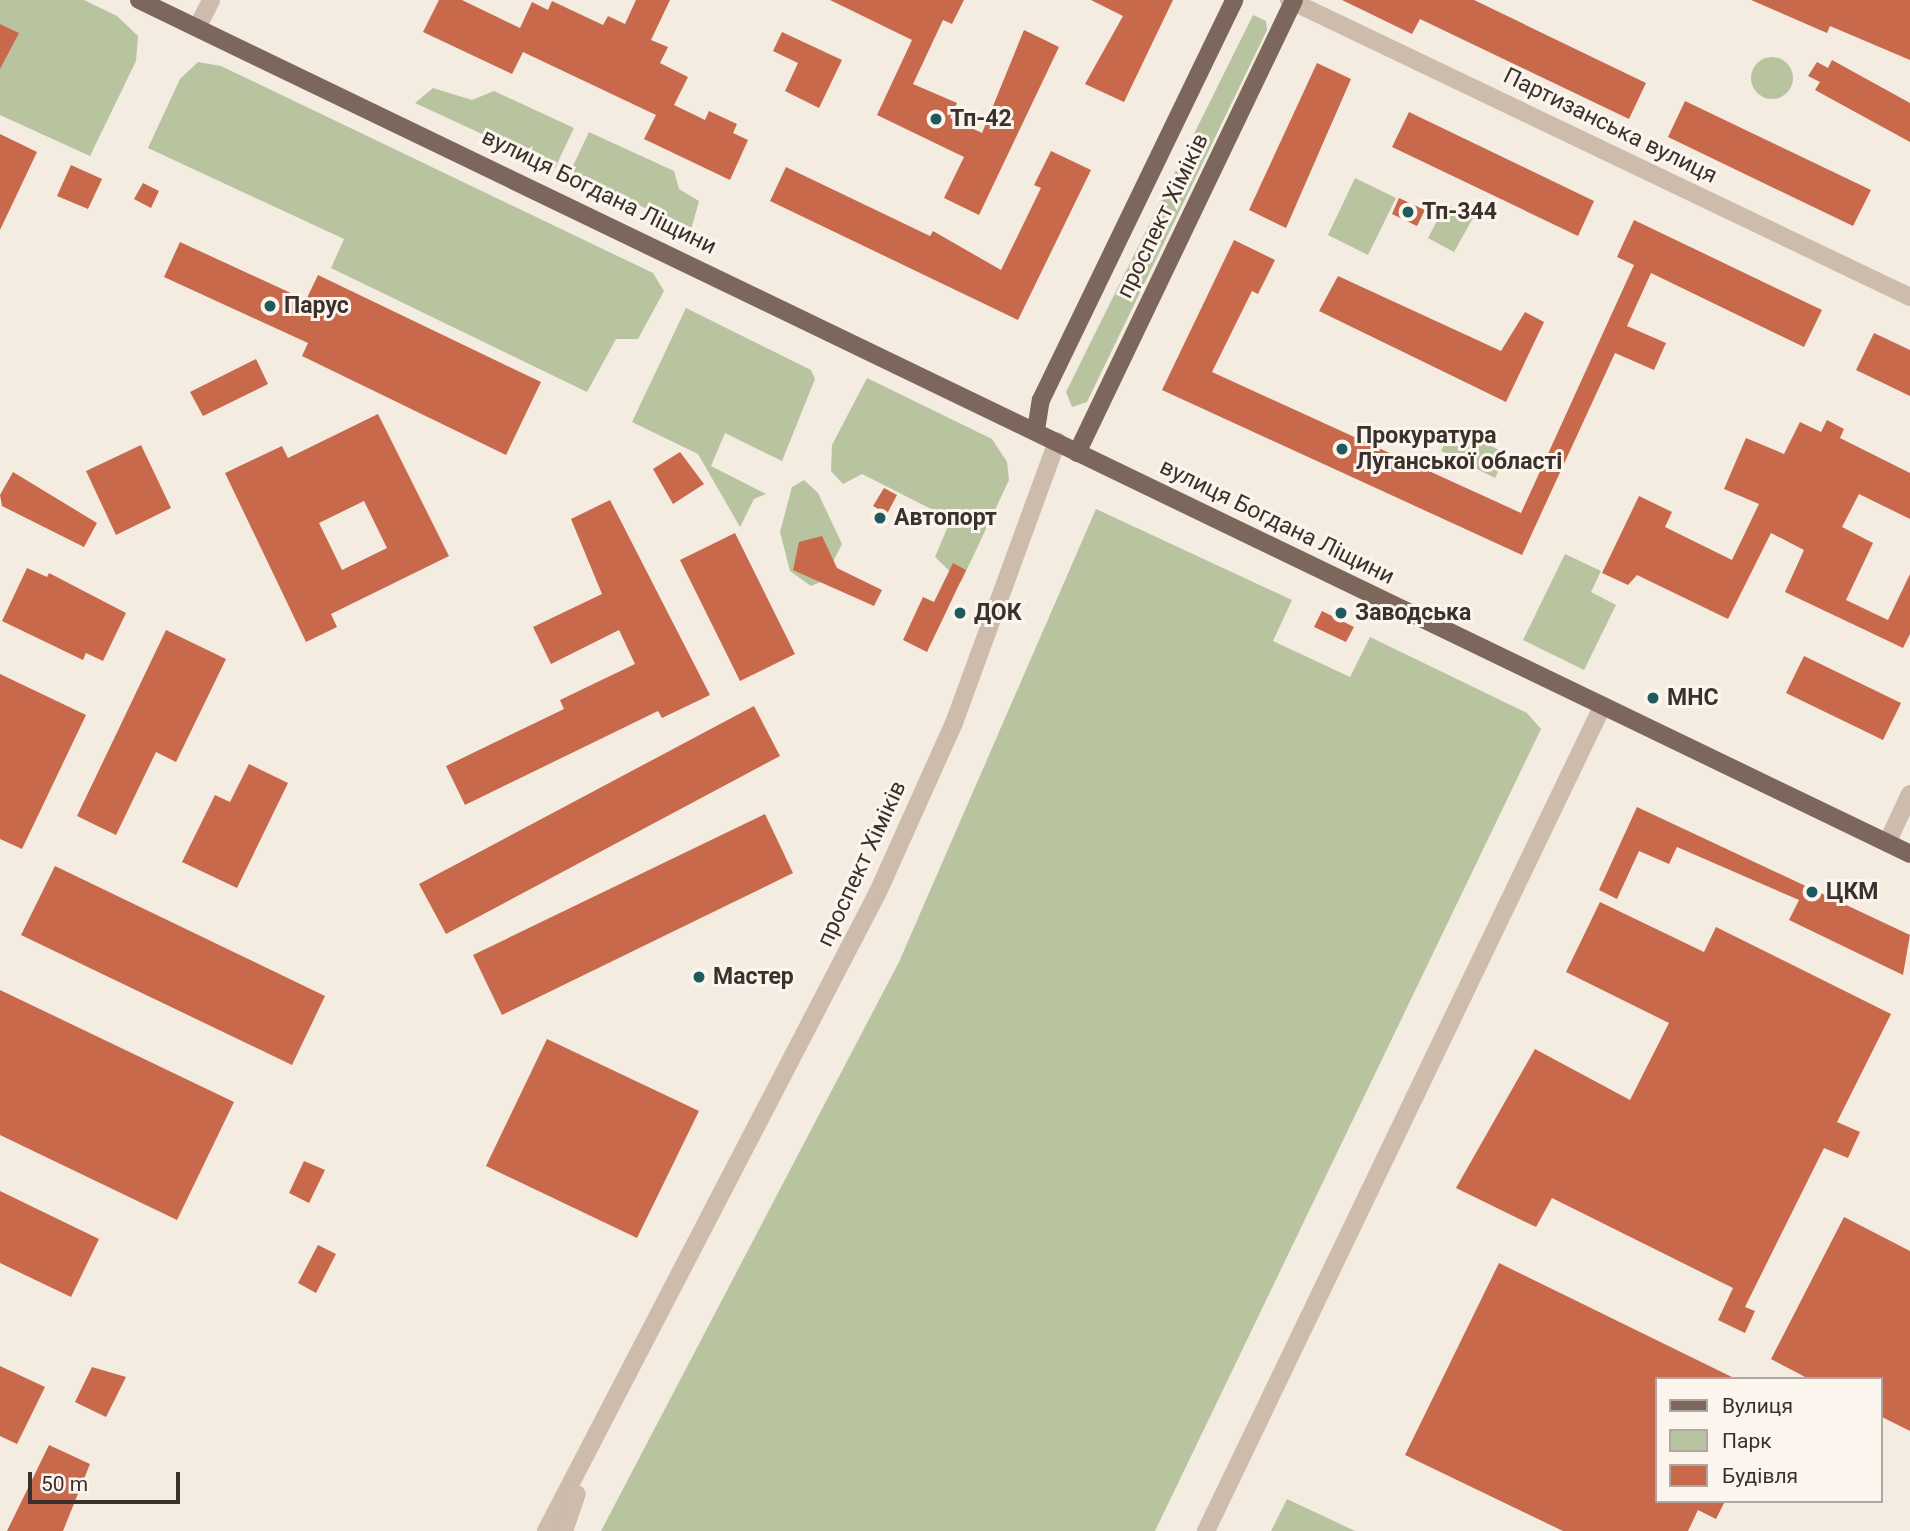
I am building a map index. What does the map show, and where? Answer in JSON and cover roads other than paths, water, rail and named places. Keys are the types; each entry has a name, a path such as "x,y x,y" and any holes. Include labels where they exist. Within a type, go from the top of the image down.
{"main road":[{"name":"вулиця Богдана Ліщини","path":"139,0 1036,430 1077,453 1910,854"},
{"name":"проспект Хіміків","path":"1036,430 1041,400 1234,0"},
{"name":"проспект Хіміків","path":"1077,453 1292,1"}],"street":[{"path":"197,27 211,0"},
{"name":"Партизанська вулиця","path":"1292,1 1910,297"},
{"name":"проспект Хіміків","path":"546,1531 597,1442 878,892 954,723 1057,441"},
{"path":"1206,1531 1603,705"},
{"path":"1887,842 1910,794"},
{"name":"проспект Хіміків","path":"564,1531 597,1442"}],"place":[{"name":"Тп-42","path":"936,119"},
{"name":"Тп-344","path":"1408,212"},
{"name":"Парус","path":"270,306"},
{"name":"Прокуратура Луганської області","path":"1342,449"},
{"name":"Автопорт","path":"880,518"},
{"name":"ДОК","path":"960,613"},
{"name":"Заводська","path":"1341,613"},
{"name":"МНС","path":"1653,698"},
{"name":"ЦКМ","path":"1812,892"},
{"name":"Мастер","path":"699,977"}]}
